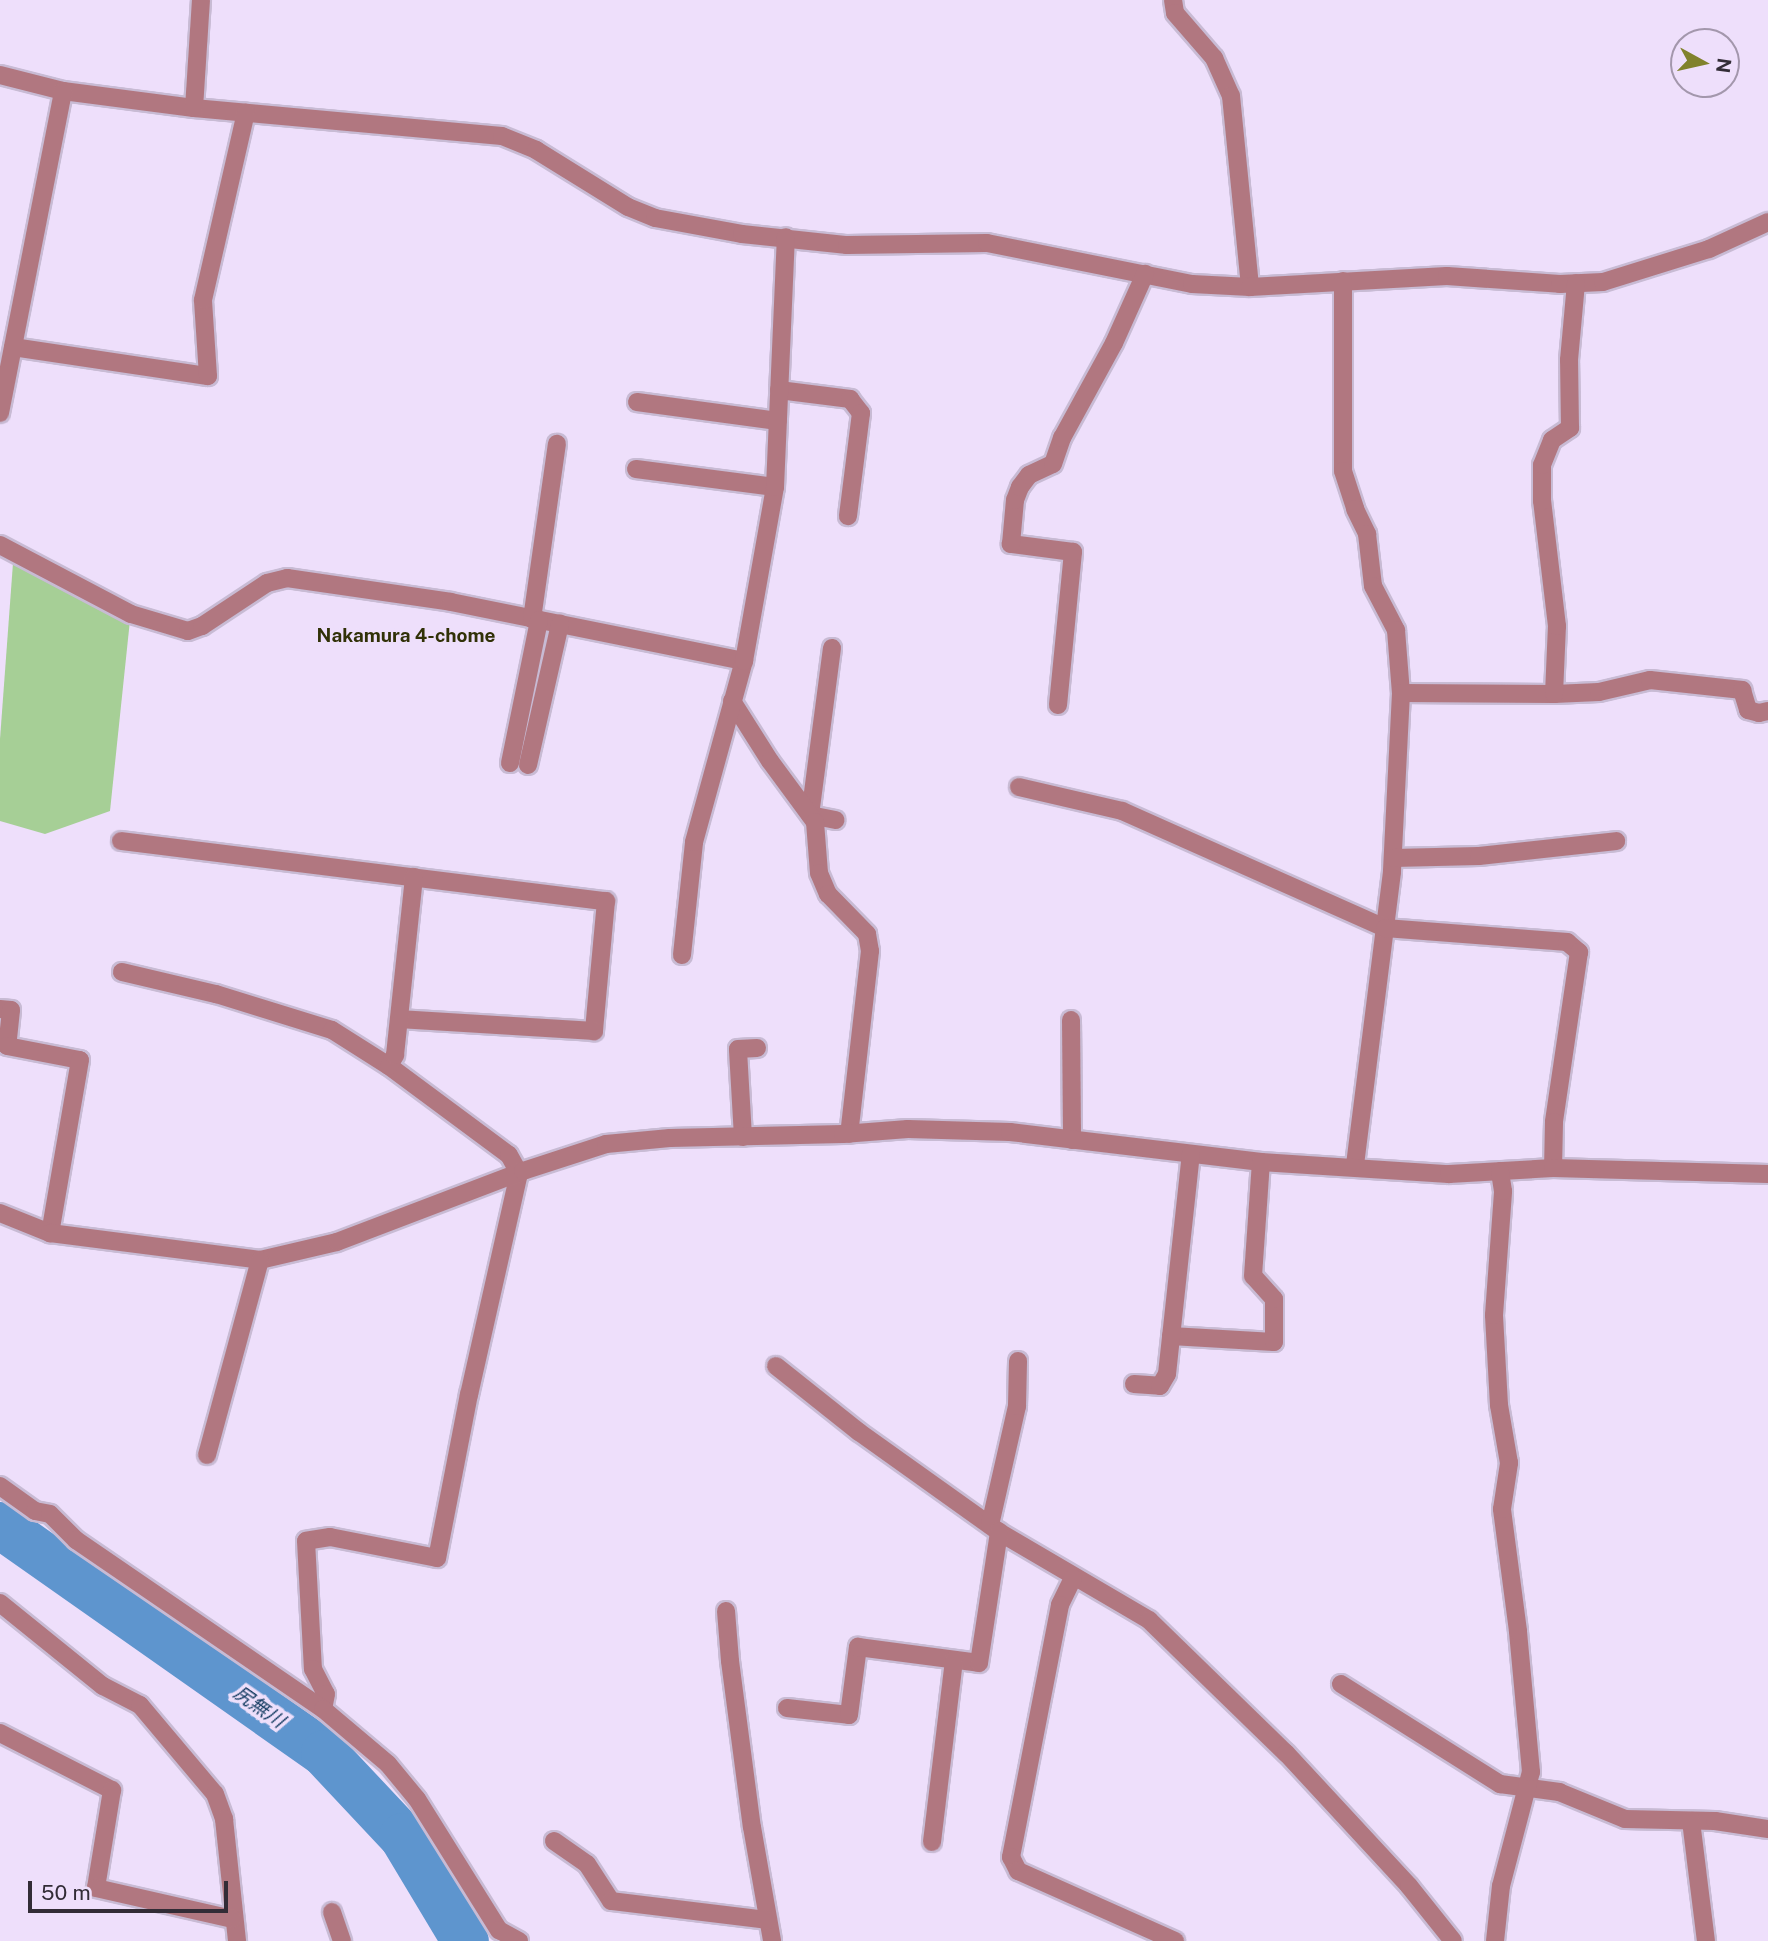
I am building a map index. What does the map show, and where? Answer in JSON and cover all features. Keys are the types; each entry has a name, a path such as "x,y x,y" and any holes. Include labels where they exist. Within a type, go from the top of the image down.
{"street":[{"path":"194,108 201,0"},
{"path":"1173,0 1175,13 1214,58 1231,96 1250,287"},
{"path":"0,75 63,91 194,108 502,136 536,150 628,207 655,218 742,234 848,245 987,243 1192,284 1250,287 1447,275 1576,283 1603,282 1709,249 1768,222"},
{"path":"0,413 63,91"},
{"path":"13,347 208,376 203,300 246,113"},
{"path":"682,955 694,842 744,661 775,487 786,237"},
{"path":"1058,705 1073,552 1011,544 1015,500 1029,475 1053,464 1062,438 1114,343 1145,274"},
{"path":"1343,281 1343,471 1355,509 1367,534 1373,586 1396,629 1401,693 1393,858 1355,1166"},
{"path":"1555,694 1557,626 1542,501 1542,465 1552,440 1570,428 1569,360 1576,283"},
{"path":"779,390 850,399 861,413 848,516"},
{"path":"637,402 778,421"},
{"path":"556,444 519,764 560,624"},
{"path":"636,468 775,487"},
{"path":"0,545 131,614 188,631 202,626 267,583 287,578 451,601 744,661"},
{"path":"810,815 832,648"},
{"path":"1401,693 1599,692 1650,680 1742,690 1748,710 1759,713 1768,711"},
{"path":"732,701 770,761 815,822 819,873 828,894 867,934 870,951 849,1134"},
{"path":"1019,787 1122,811 1385,928 1567,942 1579,953 1554,1122 1553,1168"},
{"path":"810,815 836,820"},
{"path":"121,841 606,901 594,1031 399,1019"},
{"path":"1393,858 1479,856 1616,841"},
{"path":"389,1066 395,1055 414,877"},
{"path":"122,972 216,994 332,1030 389,1066 509,1155 519,1173 469,1394 437,1558 330,1537 306,1541 313,1669 326,1694 323,1709"},
{"path":"0,1009 11,1010 7,1046 80,1060 50,1233"},
{"path":"1071,1020 1072,1140"},
{"path":"743,1137 738,1049 757,1048"},
{"path":"0,1213 50,1233 260,1260 337,1242 519,1173 607,1144 670,1138 849,1134 908,1129 972,1131 1072,1140 1261,1163 1355,1166 1450,1174 1553,1168 1768,1174"},
{"path":"1135,1384 1160,1387 1167,1374 1191,1154"},
{"path":"1171,1336 1274,1342 1274,1299 1253,1276 1261,1163"},
{"path":"1495,1941 1501,1886 1531,1772 1518,1631 1502,1509 1509,1463 1499,1405 1494,1315 1503,1191 1500,1171"},
{"path":"207,1455 260,1260"},
{"path":"787,1707 849,1715 858,1647 979,1663 995,1529 1017,1406 1018,1361"},
{"path":"776,1366 859,1432 995,1529 1073,1578 1149,1620 1286,1754 1409,1886 1453,1941"},
{"path":"0,1486 35,1511 50,1514 76,1540 323,1709 388,1764 417,1798 499,1930 519,1941"},
{"path":"1073,1578 1059,1605 1011,1857 1018,1871 1175,1941"},
{"path":"0,1603 103,1686 140,1705 215,1794 223,1819 237,1941"},
{"path":"726,1611 730,1661 772,1941"},
{"path":"932,1842 954,1660"},
{"path":"1340,1684 1392,1719 1500,1783 1559,1792 1625,1819 1691,1821 1768,1829"},
{"path":"0,1732 112,1790 96,1888 233,1919"},
{"path":"1691,1821 1706,1941"},
{"path":"554,1841 587,1864 611,1900 768,1920"},
{"path":"332,1912 342,1941"}],"green space":[{"path":"13,563 130,620 110,811 45,834 0,821 0,739"}],"waterway":[{"name":"尻無川","path":"0,1525 324,1753 402,1836 465,1941"}],"district":[{"name":"Nakamura 4-chome","path":"406,636"}]}
